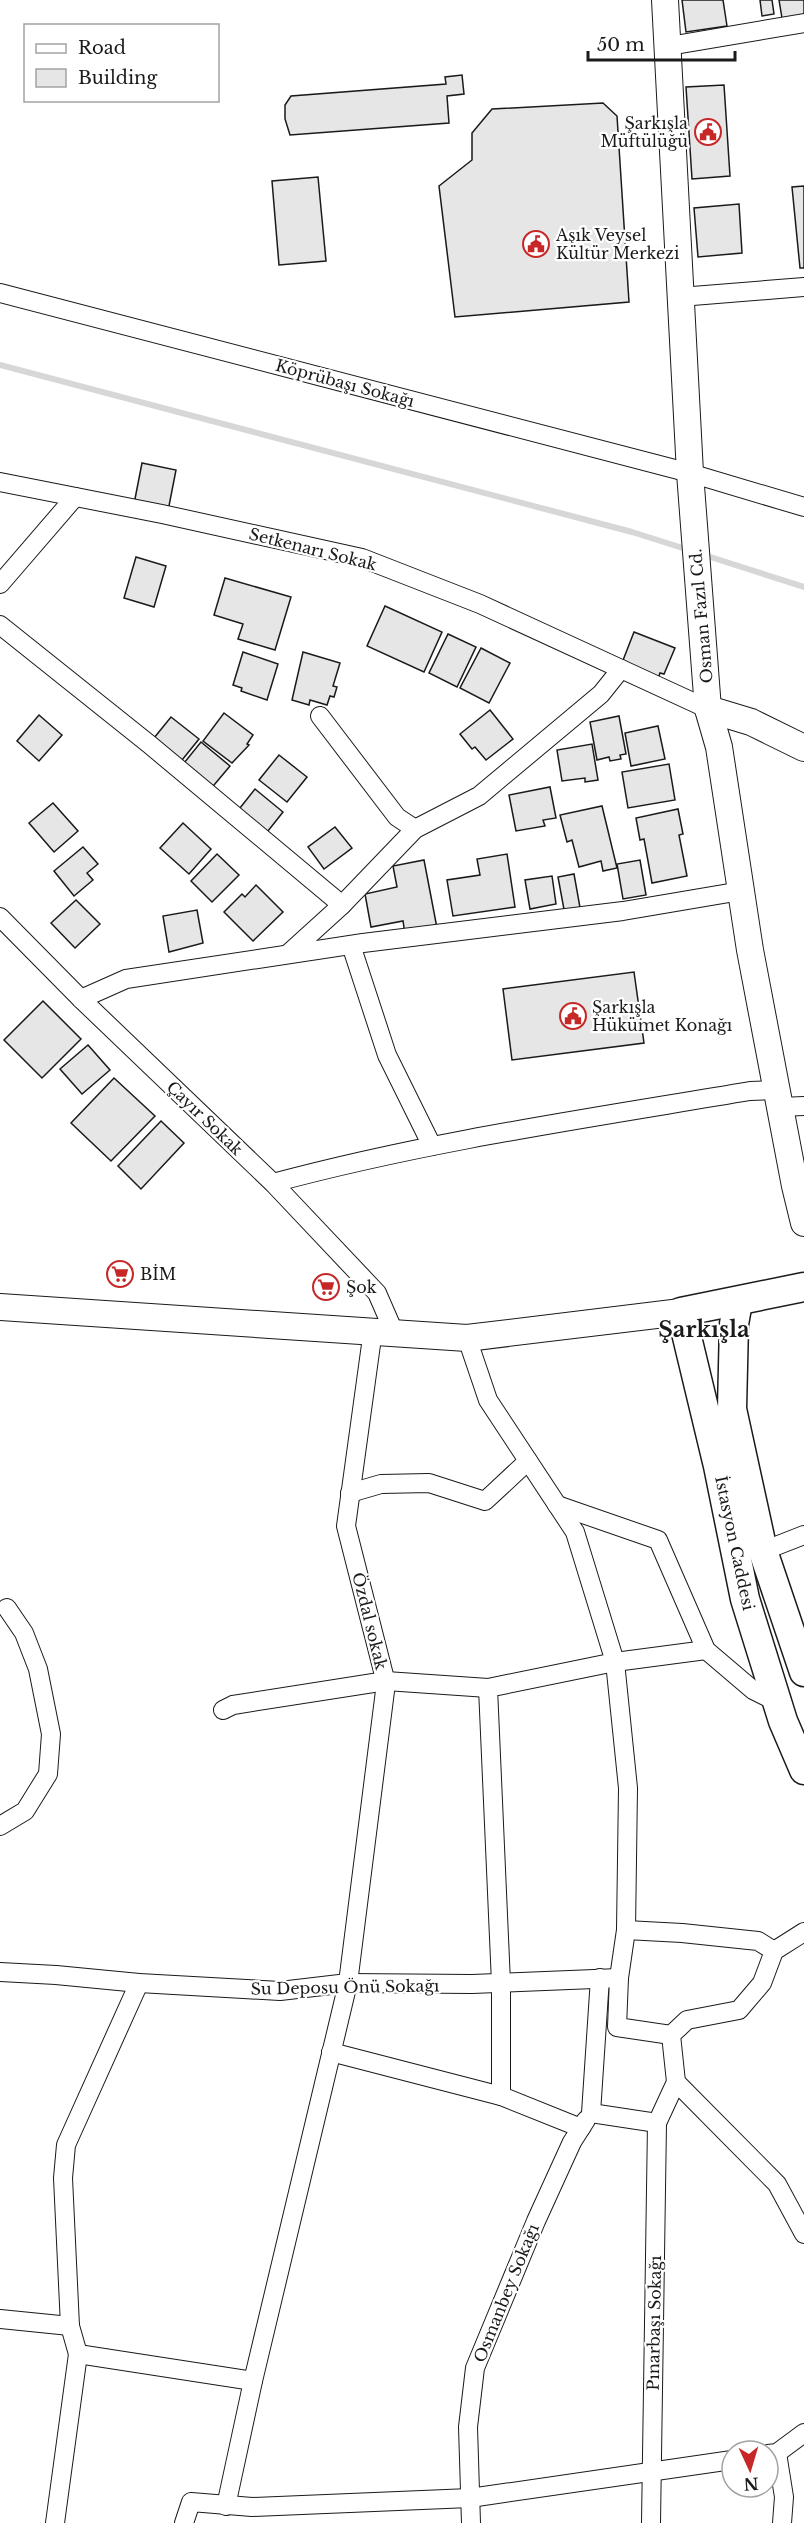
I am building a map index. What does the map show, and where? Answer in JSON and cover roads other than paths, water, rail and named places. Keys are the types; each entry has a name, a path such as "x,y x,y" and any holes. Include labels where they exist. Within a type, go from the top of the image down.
{"main road":[{"path":"681,1312 804,1287"},
{"name":"İstasyon Caddesi","path":"738,1302 734,1324 732,1409 763,1551 804,1672"},
{"name":"İstasyon Caddesi","path":"681,1312 718,1466 745,1599 777,1702 804,1770"}],"street":[{"name":"Osman Fazıl Cd.","path":"665,0 691,481 708,709 719,747 741,891 787,1101 804,1223"},
{"path":"669,46 804,23"},
{"path":"680,297 804,287"},
{"name":"Köprübaşı Sokağı","path":"0,293 691,481 804,507"},
{"name":"Setkenarı Sokak","path":"0,482 362,558 480,604 708,709"},
{"path":"0,584 75,496"},
{"path":"0,625 149,744 342,905"},
{"path":"288,954 342,905 416,829 479,796 601,694 621,669"},
{"path":"708,709 751,722 804,748"},
{"path":"320,716 397,817 416,829"},
{"path":"81,999 126,979 351,945 623,911 741,891"},
{"name":"Çayır Sokak","path":"0,917 81,999 273,1183 377,1293 383,1331"},
{"path":"351,945 387,1054 432,1146"},
{"path":"273,1183 355,1161 432,1146 750,1091 787,1101"},
{"path":"0,1307 467,1338 681,1312"},
{"name":"Özdal sokak","path":"226,2506 253,2381 348,1983 386,1681 346,1526 350,1493 383,1331"},
{"path":"467,1338 488,1400 575,1532 615,1662 628,1788 626,1930 610,1978 591,2113 657,2123 676,2082 672,2035 687,2020 739,2010 762,1983 774,1951 804,1932"},
{"path":"350,1493 381,1484 429,1483 485,1501 528,1461"},
{"path":"557,1505 658,1540 706,1650 753,1690 777,1702"},
{"path":"763,1551 804,1535"},
{"path":"0,1826 25,1811 48,1774 51,1734 38,1669 24,1633 7,1608"},
{"path":"223,1710 233,1705 386,1681 488,1688 615,1662 706,1650"},
{"path":"488,1688 501,1983 501,2096"},
{"path":"626,1930 758,1941 774,1951"},
{"name":"Su Deposu Önü Sokağı","path":"0,1972 280,1991 348,1983 501,1983 610,1978"},
{"path":"610,1978 617,2027 672,2035"},
{"path":"55,2523 78,2354 70,2326 63,2178 66,2145 139,1983"},
{"path":"332,2052 501,2096 581,2128"},
{"path":"676,2082 777,2184 804,2234"},
{"name":"Osmanbey Sokağı","path":"471,2523 468,2427 476,2368 522,2253 572,2142 591,2113"},
{"name":"Pınarbaşı Sokağı","path":"651,2523 657,2123"},
{"path":"0,2319 70,2326"},
{"path":"78,2354 253,2381"},
{"path":"780,2449 804,2433"},
{"path":"184,2523 191,2502 226,2506 253,2515 470,2498 720,2462"},
{"path":"780,2483 784,2497 782,2523"}],"waterway":[{"path":"0,365 632,532 689,550"},
{"path":"701,554 804,587"}],"place":[{"name":"Şarkışla Müftülüğü","path":"708,132"},
{"name":"Aşık Veysel Kültür Merkezi","path":"536,244"},
{"name":"Şarkışla Hükümet Konağı","path":"573,1016"},
{"name":"BİM","path":"120,1274"},
{"name":"Şok","path":"326,1287"}],"district":[{"name":"Şarkışla","path":"704,1329"}]}
